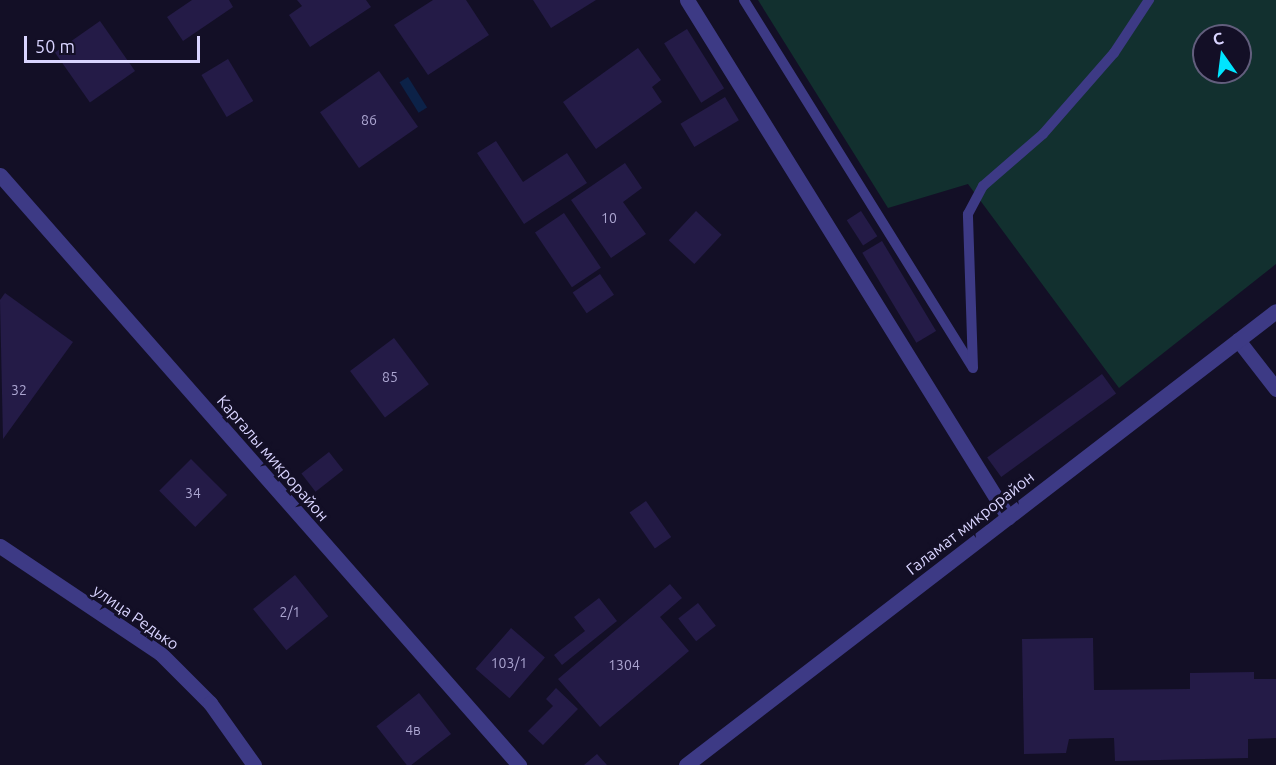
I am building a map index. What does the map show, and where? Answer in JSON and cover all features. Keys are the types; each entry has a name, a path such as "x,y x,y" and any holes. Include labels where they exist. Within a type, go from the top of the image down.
{"street":[{"path":"687,0 1008,517"},
{"name":"Каргалы микрорайон","path":"0,175 519,765"},
{"name":"Галамат микрорайон","path":"686,765 1276,311"},
{"path":"1238,340 1276,389"},
{"name":"улица Редько","path":"0,546 160,652 210,703 254,765"}],"lane":[{"path":"744,0 973,368 968,214 983,186 1043,134 1114,53 1149,0"}],"green space":[{"path":"758,0 1276,0 1276,264 1119,388 968,184 888,208"}],"water":[{"path":"408,77 427,108 419,113 400,82"}],"building":[{"path":"192,0 229,0 233,7 183,41 167,17"},
{"path":"297,0 366,0 371,7 310,47 289,15 302,6"},
{"path":"433,0 466,0 489,35 428,75 394,25"},
{"path":"533,0 596,0 551,28"},
{"path":"100,21 135,71 90,103 55,53"},
{"path":"687,29 724,88 701,103 664,43"},
{"path":"638,48 661,80 652,87 662,102 596,149 563,102"},
{"path":"228,59 253,101 227,117 201,75"},
{"path":"379,71 418,127 359,168 320,112"},
{"path":"725,97 739,120 694,147 680,124"},
{"path":"496,141 523,182 567,153 587,183 524,224 477,153"},
{"path":"625,163 642,188 623,202 646,234 611,258 571,200"},
{"path":"696,211 722,235 694,264 669,240"},
{"path":"861,211 877,236 863,245 847,220"},
{"path":"564,213 601,268 572,287 535,233"},
{"path":"882,241 936,331 916,343 862,253"},
{"path":"600,274 614,295 587,313 573,292"},
{"path":"5,293 73,342 3,439 0,300"},
{"path":"394,338 429,384 385,417 350,371"},
{"path":"1102,374 1116,393 1001,477 987,457"},
{"path":"329,452 343,470 316,492 301,474"},
{"path":"191,459 227,495 195,527 159,491"},
{"path":"646,501 671,537 655,549 630,512"},
{"path":"295,575 328,616 286,650 253,609"},
{"path":"670,584 682,598 660,617 689,651 600,727 558,679"},
{"path":"599,598 617,621 562,665 554,655 585,631 574,617"},
{"path":"698,603 716,626 696,641 678,618"},
{"path":"511,628 545,658 510,698 476,669"},
{"path":"1093,638 1094,690 1190,689 1190,673 1254,672 1254,679 1276,679 1276,738 1248,739 1248,758 1115,761 1114,738 1069,739 1066,753 1024,754 1022,639"},
{"path":"556,688 578,709 543,745 528,731 553,706 546,699"},
{"path":"419,693 451,734 411,765 407,765 376,726"},
{"path":"597,754 607,765 584,765"}]}
